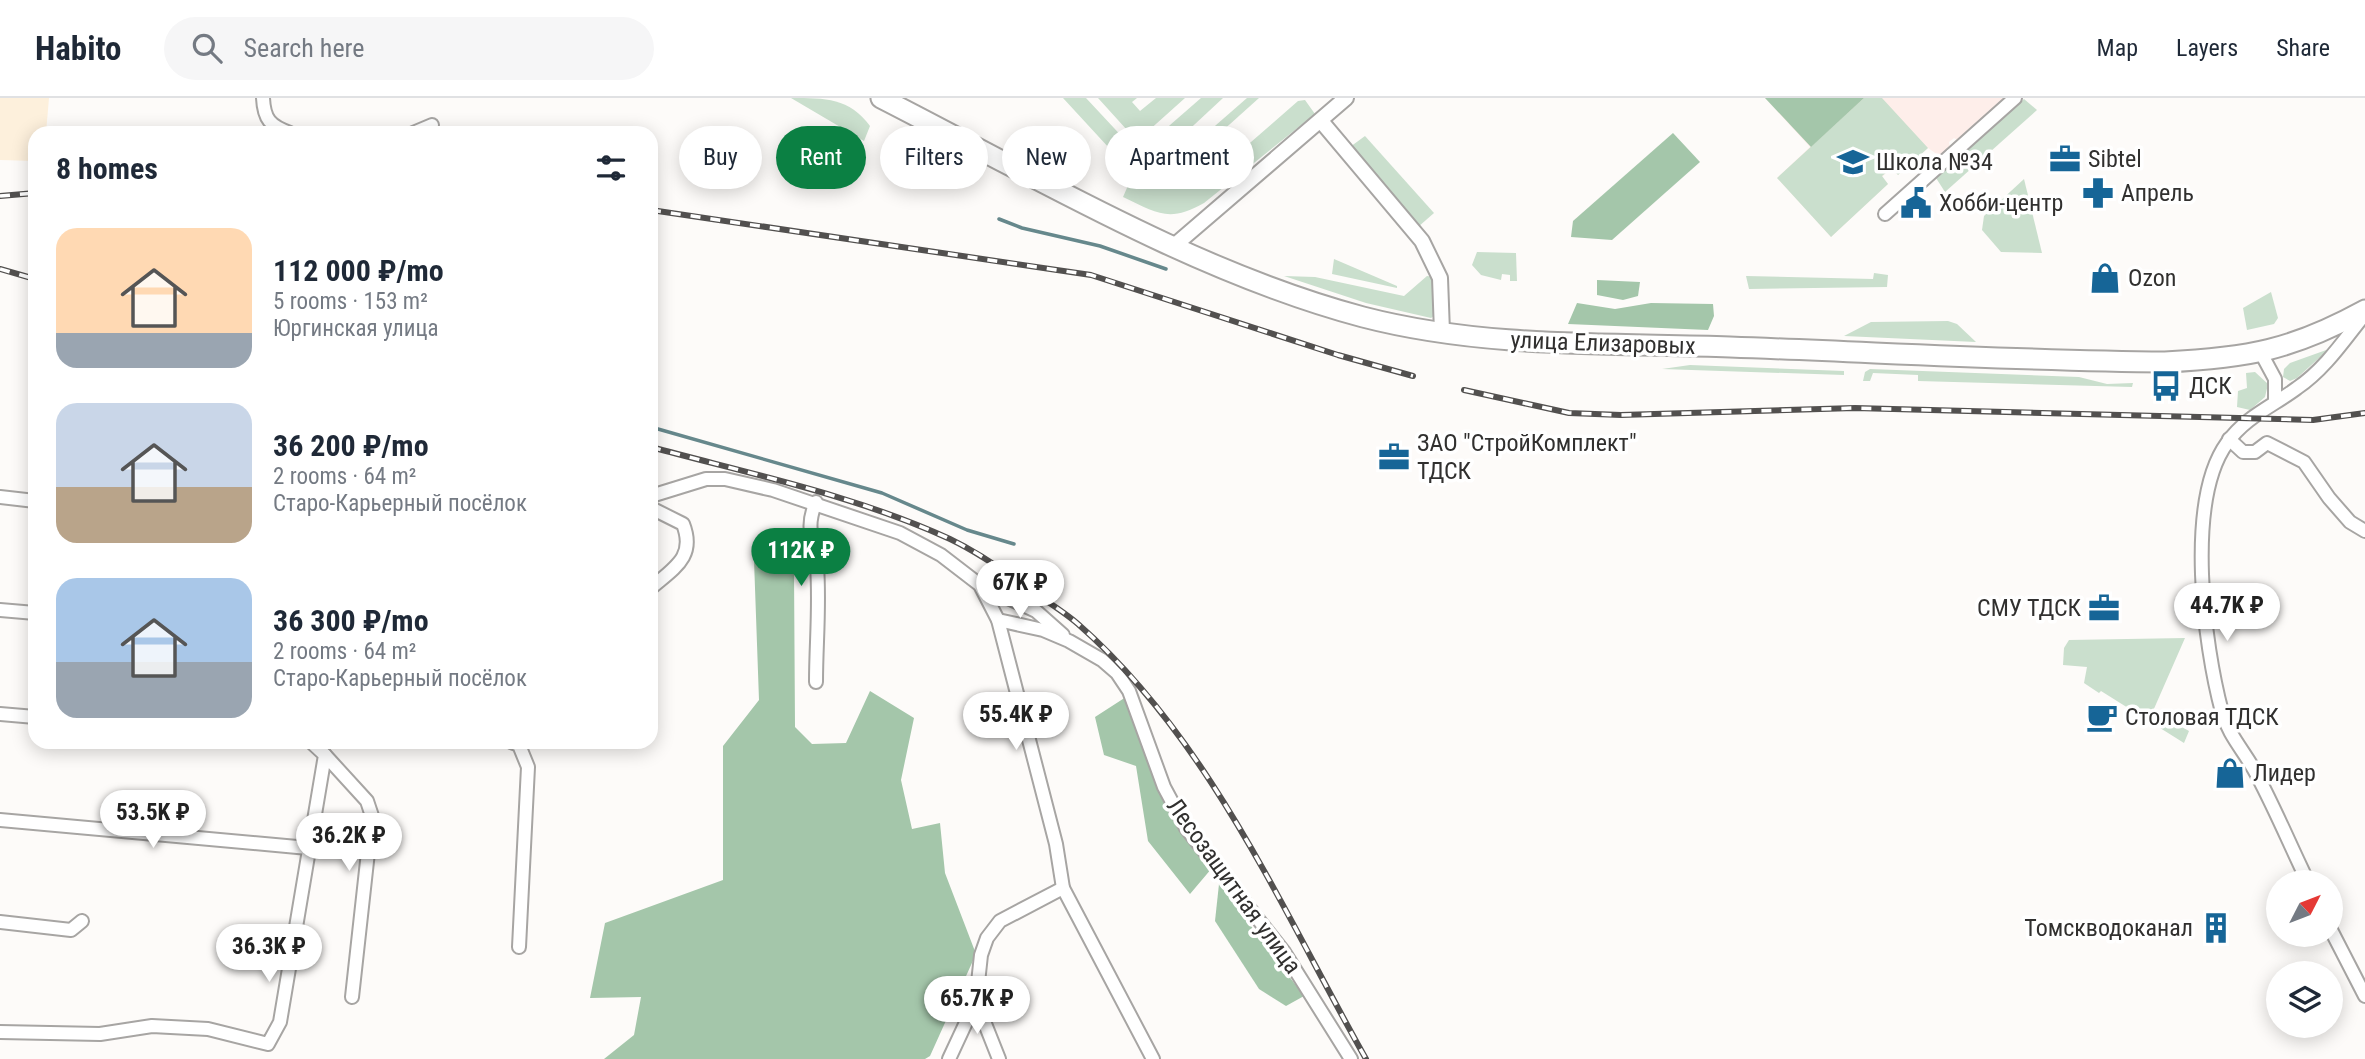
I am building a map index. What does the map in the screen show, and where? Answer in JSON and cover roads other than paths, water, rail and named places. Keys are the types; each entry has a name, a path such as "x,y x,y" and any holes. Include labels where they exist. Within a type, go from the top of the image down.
{"main road":[{"name":"улица Елизаровых","path":"881,98 1175,245 1279,290 1364,317 1442,332 1550,343 2119,361 2204,360 2261,353 2301,342 2365,312"}],"street":[{"path":"263,98 264,113 270,124 274,126"},
{"path":"1175,245 1346,98"},
{"path":"1885,214 2015,98"},
{"path":"1321,121 1422,241 1440,278 1442,332"},
{"path":"2302,870 2257,775 2231,736 2222,712 2207,625 2202,516 2215,460 2229,439 2248,420 2299,388 2329,361 2365,312"},
{"path":"2261,353 2275,379 2276,402"},
{"path":"2229,439 2242,452 2255,452 2267,443 2295,455 2309,468 2350,522 2365,531"},
{"path":"658,494 706,479 725,479 816,502 900,533 941,555 981,585 1036,611 1069,641"},
{"path":"0,497 28,499"},
{"path":"816,502 810,517 817,563 816,682"},
{"path":"658,511 684,524 689,540 685,554 658,581"},
{"path":"981,585 998,620 1018,703 1035,757 1063,888 1153,1059"},
{"path":"0,610 28,612"},
{"name":"Лесозащитная улица","path":"998,620 1043,630 1069,641 1102,660 1117,673 1129,691 1164,787 1186,828 1284,952 1351,1059"},
{"path":"977,713 1018,703"},
{"path":"0,714 28,716"},
{"path":"319,749 367,801 372,816 352,997"},
{"path":"519,947 528,766 521,749"},
{"path":"0,1032 100,1034 152,1026 180,1027 208,1029 268,1044 280,1023 325,755"},
{"path":"0,820 308,848"},
{"path":"949,1059 976,1001 981,955 993,928 1024,906 1063,888"},
{"path":"0,922 71,930 82,921"},
{"path":"2340,947 2365,996"},
{"path":"976,1001 999,1059"}],"waterway":[{"path":"999,219 1022,228 1100,246 1166,269"},
{"path":"658,429 882,493 967,530 1014,544"}],"railway":[{"path":"0,196 28,194"},
{"path":"658,211 1091,275 1338,355 1413,376"},
{"path":"0,269 28,277"},
{"path":"1464,390 1569,413 1621,415 1855,408 2313,420 2365,413"},
{"path":"658,449 840,498 950,539 1001,569 1078,624 1125,670 1167,720 1205,773 1240,828 1366,1059"}],"place":[{"name":"Sibtel","path":"2065,159"},
{"name":"Школа №34","path":"1853,162"},
{"name":"Апрель","path":"2098,193"},
{"name":"Хобби-центр","path":"1916,203"},
{"name":"Ozon","path":"2105,278"},
{"name":"ДСК","path":"2166,386"},
{"name":"ЗАО \"СтройКомплект\" ТДСК","path":"1394,457"},
{"name":"СМУ ТДСК","path":"2104,608"},
{"name":"Столовая ТДСК","path":"2102,717"},
{"name":"Лидер","path":"2230,773"},
{"name":"Томскводоканал","path":"2216,928"}]}
